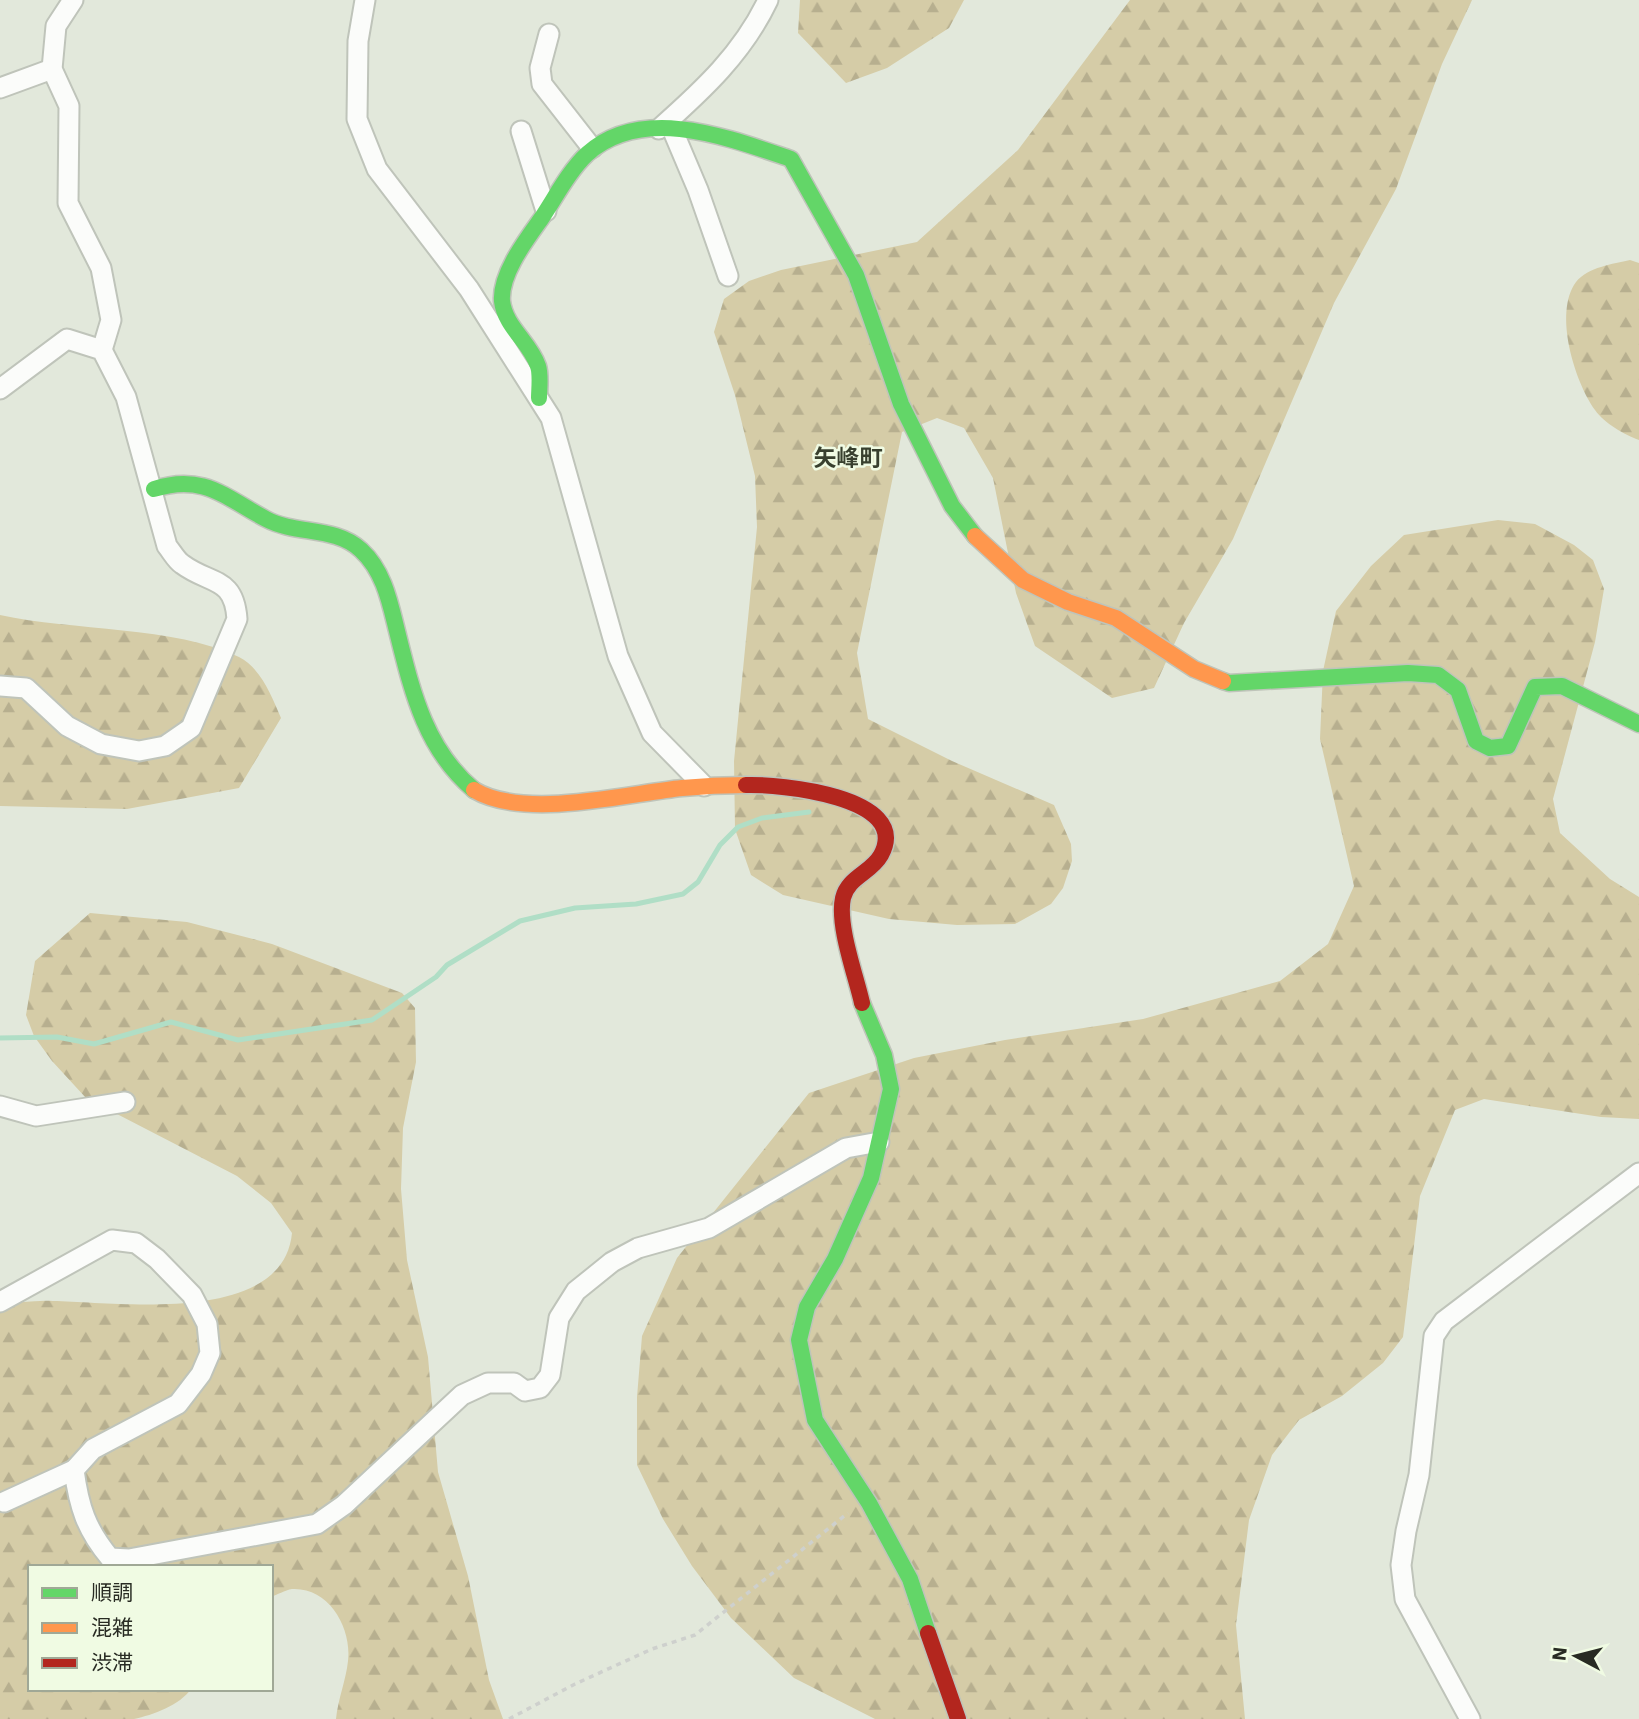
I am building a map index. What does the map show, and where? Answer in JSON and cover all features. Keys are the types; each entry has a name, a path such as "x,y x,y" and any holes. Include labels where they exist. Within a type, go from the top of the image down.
{"street":[{"path":"0,686 26,688 67,726 101,744 139,751 165,746 191,728 237,619 236,602 228,587 181,563 167,547 154,489 126,397 102,350 111,320 101,268 68,203 69,106 52,69 57,26 73,0"},
{"path":"365,0 358,41 357,119 377,169 469,289 551,418 618,656 652,733 704,786"},
{"path":"666,130 712,82 753,31 768,0"},
{"path":"549,34 540,68 542,84 592,148"},
{"path":"0,88 52,69"},
{"path":"539,398 538,366 508,320 502,300 505,281 547,211 592,148 638,128 747,144 791,159 856,275 901,404 952,506 982,545 1023,580 1068,602 1116,618 1194,669 1229,683 1408,673 1438,675 1458,690 1476,741 1490,748 1508,746 1518,734 1526,699 1535,687 1562,686 1639,724"},
{"path":"666,130 698,190 728,276"},
{"path":"522,131 547,211"},
{"path":"0,388 67,339 102,350"},
{"path":"154,489 182,481 199,483 278,525 325,533 359,548 383,578 421,718 440,755 476,792 500,802 537,803 704,786 790,786 857,803 876,815 883,833 885,851 879,862 858,874 847,885 841,900 864,1011 884,1055 891,1089 871,1178 835,1259 807,1307 799,1340 815,1420 869,1503 910,1579 958,1719"},
{"path":"0,1106 36,1115 125,1101"},
{"path":"74,1470 78,1497 90,1534 110,1558 129,1559 317,1524 344,1505 462,1395 488,1383 514,1383 524,1391 540,1388 550,1375 559,1318 576,1291 612,1262 638,1248 709,1228 846,1148 879,1142"},
{"path":"1470,1719 1405,1599 1401,1565 1419,1475 1434,1336 1454,1313 1639,1173"},
{"path":"0,1302 112,1240 136,1243 157,1259 192,1295 207,1324 210,1353 201,1374 178,1404 93,1449 74,1470 4,1502"}],"path":[{"path":"509,1719 575,1684 652,1649 695,1635 858,1506"}],"green space":[{"path":"800,0 964,0 949,28 887,68 846,83 798,33"},
{"path":"1130,0 1472,0 1442,64 1396,189 1334,303 1233,539 1184,623 1154,688 1112,698 1035,646 1016,593 993,478 964,428 937,418 902,432 857,653 868,719 952,761 1054,805 1071,844 1072,861 1063,888 1051,904 1015,924 957,925 889,919 783,895 751,875 735,829 734,761 757,527 755,476 735,395 714,332 724,299 749,281 781,270 917,242 1018,150"},
{"path":"1630,260 1639,263 1639,440 1615,428 1595,410 1587,398 1569,347 1566,311 1569,295 1581,277 1594,270"},
{"path":"1498,520 1535,524 1574,545 1593,560 1604,589 1595,642 1553,799 1560,833 1610,879 1639,897 1639,1119 1601,1117 1484,1099 1455,1110 1420,1196 1403,1337 1383,1363 1342,1396 1299,1420 1272,1455 1249,1520 1236,1625 1245,1719 875,1719 794,1678 731,1618 692,1566 663,1519 637,1465 637,1397 642,1336 677,1258 809,1093 914,1058 1005,1040 1143,1019 1280,981 1328,944 1354,886 1320,739 1323,671 1336,611 1371,566 1404,535"},
{"path":"0,615 154,634 213,647 239,657 254,668 281,718 239,788 127,809 0,806"},
{"path":"90,913 187,922 272,944 402,993 415,1008 416,1062 403,1128 401,1189 407,1260 428,1357 438,1472 468,1576 489,1680 503,1719 336,1719 348,1661 342,1623 327,1602 305,1590 292,1589 273,1596 273,1565 28,1565 28,1691 189,1691 166,1708 134,1719 0,1719 0,1304 47,1301 154,1304 193,1302 229,1296 260,1283 282,1263 292,1233 271,1203 237,1176 86,1098 52,1061 34,1036 26,1015 35,961"}],"waterway":[{"path":"0,1038 57,1037 94,1044 171,1022 238,1040 372,1020 436,977 447,965 520,921 575,908 636,904 683,894 698,882 720,845 738,827 762,818 809,812"}],"traffic: fast":[{"path":"539,398 538,366 508,319 502,291 515,258 574,168 587,154 609,139 634,131 660,128 687,130 741,142 791,159 856,275 901,404 952,506 975,536"},
{"path":"154,489 186,484 200,486 278,524 339,537 361,550 381,577 392,609 408,675 423,718 443,756 474,790"},
{"path":"1223,681 1229,683 1408,673 1438,675 1458,690 1476,741 1490,748 1508,746 1535,687 1562,686 1639,724"},
{"path":"862,1003 884,1055 891,1089 871,1178 835,1259 807,1307 799,1340 815,1420 869,1503 910,1579 928,1633"}],"traffic: slow":[{"path":"975,536 1023,580 1068,602 1116,618 1194,669 1223,681"},
{"path":"474,790 495,799 547,804 575,803 682,788 746,785"}],"traffic: jam":[{"path":"746,785 785,787 838,797 861,807 878,819 886,835 881,855 850,885 843,898 842,909 845,936 862,1003"},
{"path":"928,1633 958,1719"}],"district":[{"name":"矢峰町","path":"848,457"}]}
